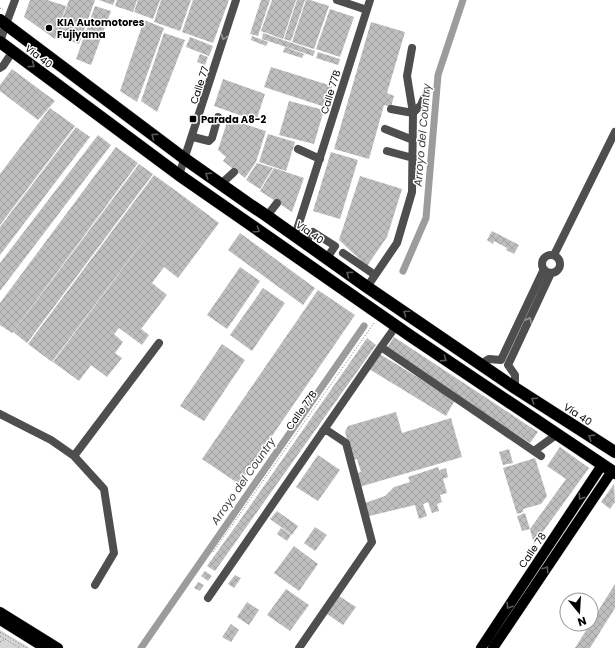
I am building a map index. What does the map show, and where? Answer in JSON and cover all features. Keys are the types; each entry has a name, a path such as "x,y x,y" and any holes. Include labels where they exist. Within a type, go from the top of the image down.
{"highway":[{"name":"Vía 40","path":"3,22 185,160 515,388 615,452"},
{"name":"Vía 40","path":"0,42 179,176 240,217 394,329 412,337 553,437 610,470"},
{"path":"240,217 249,204"},
{"path":"412,337 422,324"},
{"path":"553,437 566,422"}],"main road":[{"name":"Calle 78","path":"481,648 610,470"},
{"path":"493,648 610,470"},
{"path":"0,612 58,648"},
{"path":"0,620 45,648"}],"street":[{"path":"0,42 3,22 15,0"},
{"name":"Calle 77","path":"179,176 236,0"},
{"path":"337,0 367,10"},
{"name":"Calle 77B","path":"300,240 320,159 370,0"},
{"path":"367,287 398,243 412,192 413,113 406,76 412,48"},
{"path":"0,68 13,51"},
{"path":"413,113 421,104 426,93"},
{"path":"391,109 413,113"},
{"path":"192,137 209,140 212,138 218,117"},
{"path":"385,129 413,140"},
{"path":"554,255 615,132"},
{"path":"298,149 320,159"},
{"path":"387,151 413,158"},
{"path":"221,184 234,172"},
{"path":"267,216 276,203"},
{"path":"343,253 375,275"},
{"path":"554,255 559,261 560,266 557,271 548,271 542,264 544,259 548,256 554,255"},
{"path":"508,365 509,353 548,271"},
{"path":"208,598 394,329"},
{"path":"74,456 159,343"},
{"path":"381,347 541,456"},
{"path":"501,360 509,353"},
{"path":"481,364 489,358 501,360 508,365 515,376 515,388"},
{"path":"0,414 51,440 74,456 104,489 114,552 95,585"},
{"path":"299,648 372,542 346,443 328,431 323,431"},
{"path":"534,451 553,437"}],"path":[{"name":"Calle 77B","path":"213,552 377,318"},
{"path":"0,632 27,648"},
{"path":"0,636 20,648"},
{"path":"0,642 5,639"}],"shaded area":[{"path":"0,630 30,648 0,648"}],"building":[{"name":"KIA Automotores Fujiyama","path":"30,0 47,0 66,6 55,39 24,17"},
{"path":"69,0 95,0 79,44 56,36"},
{"path":"99,0 115,0 113,5"},
{"path":"117,0 137,0 133,12 115,6"},
{"path":"138,0 160,0 153,19 134,12"},
{"path":"161,0 191,0 180,31 154,22"},
{"path":"193,0 229,0 213,43 182,32"},
{"path":"261,0 270,0 258,36 250,34"},
{"path":"272,0 296,0 283,39 261,31"},
{"path":"297,0 305,0 291,41 284,39"},
{"path":"306,0 329,6 314,49 292,42"},
{"path":"95,6 111,11 91,65 76,59"},
{"path":"330,9 354,17 340,57 316,49"},
{"path":"144,20 164,28 137,102 120,91"},
{"path":"371,22 405,32 387,93 394,96 391,107 384,105 369,159 334,149"},
{"path":"164,33 185,40 157,112 141,101"},
{"path":"263,33 315,51 313,56 262,39"},
{"path":"252,36 268,42 266,46 251,40"},
{"path":"190,37 213,46 209,56 186,47"},
{"path":"285,47 304,54 302,58 283,52"},
{"path":"318,52 340,59 338,65 316,58"},
{"path":"200,54 208,57 205,65 197,62"},
{"path":"271,67 332,86 325,107 264,87"},
{"path":"12,69 55,101 38,120 0,91 0,85"},
{"path":"223,79 265,94 256,121 214,106"},
{"path":"289,101 324,110 314,144 279,135"},
{"path":"50,108 75,126 0,225 0,174"},
{"path":"228,119 266,131 256,162 245,178 223,161 226,157 218,150"},
{"path":"76,127 90,137 0,255 0,227"},
{"path":"268,134 295,142 286,171 259,162"},
{"path":"98,135 111,145 0,291 0,263"},
{"path":"116,147 138,163 12,333 0,325 0,303"},
{"path":"331,152 358,160 340,219 313,211"},
{"path":"257,163 273,168 260,189 246,180"},
{"path":"139,164 153,174 27,343 13,332"},
{"path":"274,168 304,178 292,212 260,191"},
{"path":"154,175 179,193 52,362 28,344"},
{"path":"360,176 402,189 387,237 367,266 339,240"},
{"path":"179,193 219,223 178,278 164,267 152,283 167,295 141,329 149,335 142,345 119,328 114,334 123,342 115,353 122,358 107,377 91,365 79,381 53,362"},
{"path":"492,231 519,245 514,254 506,250 507,248 494,241 493,244 487,240"},
{"path":"240,233 315,288 303,305 228,250"},
{"path":"240,267 260,281 227,329 207,315"},
{"path":"263,288 285,303 252,351 230,335"},
{"path":"318,290 355,315 239,484 202,459"},
{"path":"394,337 538,432 530,443 386,349"},
{"path":"367,338 376,345 215,571 207,566"},
{"path":"222,344 245,360 204,421 180,406"},
{"path":"378,353 455,400 446,416 369,369"},
{"path":"396,412 402,433 451,418 462,457 359,487 355,474 361,472 357,459 353,460 345,432 348,426"},
{"path":"560,447 589,468 534,544 530,529 566,479 547,466"},
{"path":"509,449 513,463 503,465 499,452"},
{"path":"318,455 340,470 318,501 296,487"},
{"path":"535,458 547,496 541,504 523,509 523,512 517,514 503,468"},
{"path":"438,467 441,474 440,470 446,468 448,477 443,479 447,493 440,495 442,502 437,504 439,511 432,513 428,502 423,504 427,516 419,519 415,505 369,516 365,503 385,496 394,487 410,482 408,477"},
{"path":"614,484 615,502 610,509 601,502"},
{"path":"277,511 298,526 292,535 270,519"},
{"path":"525,513 530,529 522,531 517,516"},
{"path":"315,527 327,535 315,551 304,543"},
{"path":"281,528 291,535 287,541 277,534"},
{"path":"294,546 318,564 299,591 274,573"},
{"path":"205,571 212,576 208,581 201,576"},
{"path":"235,575 241,578 234,588 228,584"},
{"path":"198,582 204,585 200,591 194,588"},
{"path":"615,584 615,608 590,648 575,648 585,632 599,632 599,610"},
{"path":"286,589 309,605 290,631 267,615"},
{"path":"339,596 356,607 343,625 327,614"},
{"path":"247,602 259,610 249,625 237,617"},
{"path":"231,624 239,630 231,642 222,637"}],"waterway":[{"name":"Arroyo del Country","path":"403,271 426,218 438,75 463,0"},
{"name":"Arroyo del Country","path":"141,648 364,326"}],"place":[{"name":"KIA Automotores Fujiyama","path":"49,28"},
{"name":"Parada A8-2","path":"193,119"}]}
